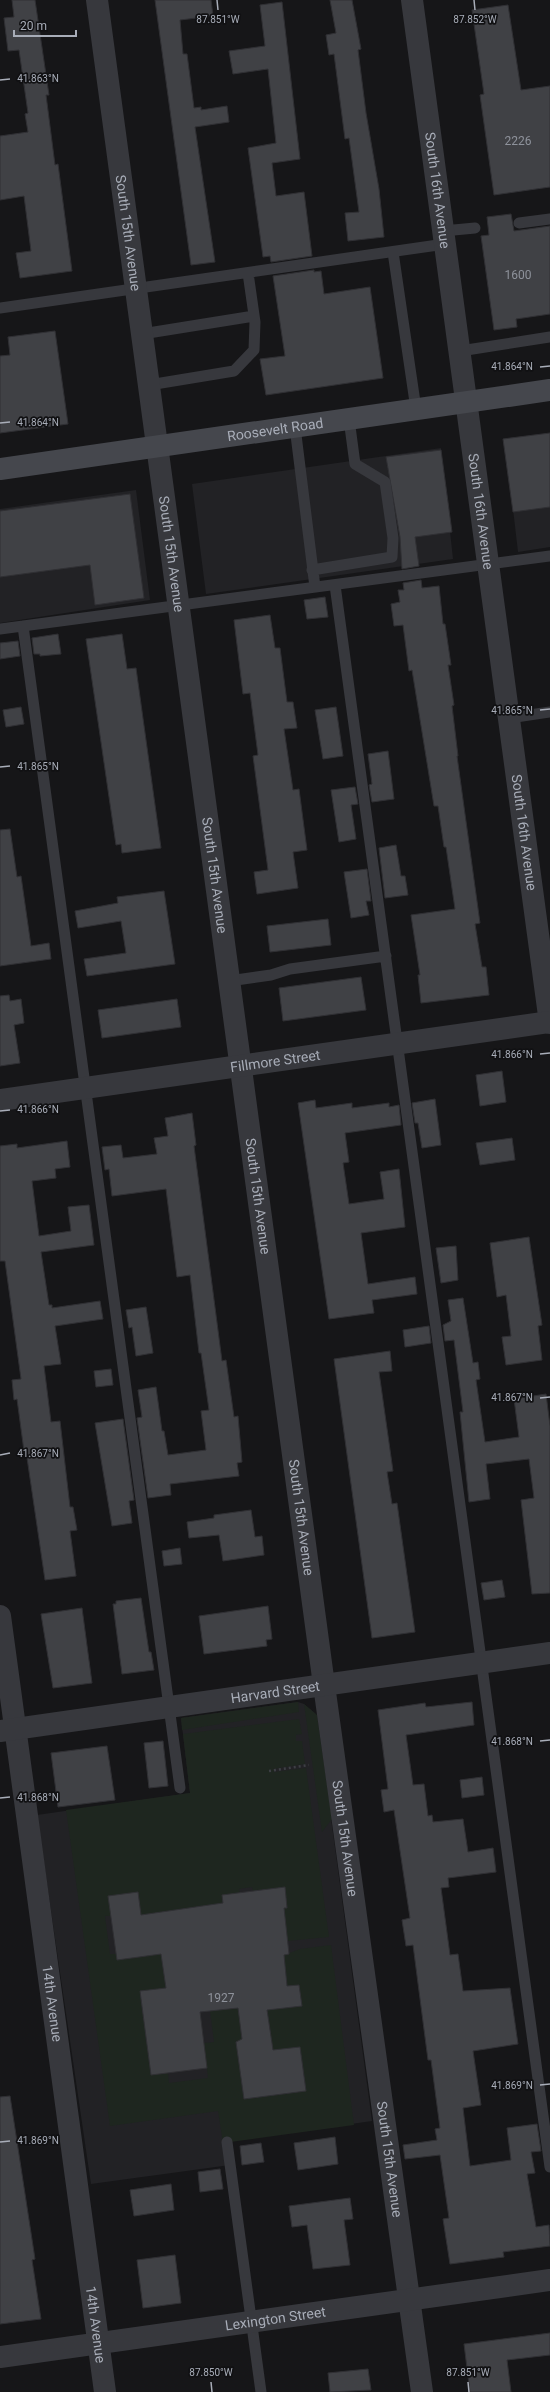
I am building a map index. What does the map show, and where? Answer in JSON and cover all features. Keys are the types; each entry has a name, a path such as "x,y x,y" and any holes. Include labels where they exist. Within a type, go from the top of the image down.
{"main road":[{"name":"Roosevelt Road","path":"0,469 550,390"}],"street":[{"name":"South 15th Avenue","path":"97,0 324,1686 422,2392"},
{"name":"South 16th Avenue","path":"412,0 550,1023"},
{"name":"Fillmore Street","path":"0,1100 550,1023"},
{"name":"14th Avenue","path":"0,1616 8,1730 105,2392"},
{"name":"Harvard Street","path":"8,1730 550,1653"},
{"name":"Lexington Street","path":"0,2357 550,2280"}],"lane":[{"path":"518,223 550,219"},
{"path":"0,308 136,290 393,252 475,228"},
{"path":"393,252 416,409"},
{"path":"149,386 234,371 254,350 254,316 248,273"},
{"path":"142,334 254,316"},
{"path":"460,351 550,337"},
{"path":"312,570 392,557 393,538 385,482 355,464 349,419"},
{"path":"295,427 315,587"},
{"path":"0,629 550,556"},
{"path":"335,585 550,2168"},
{"path":"23,626 180,1788"},
{"path":"509,718 550,712"},
{"path":"229,981 271,975 290,969 386,956"},
{"path":"227,2142 261,2392"}],"path":[{"path":"269,1771 309,1765"}],"shaded area":[{"path":"550,435 550,547 518,552 505,440"},
{"path":"441,448 453,559 206,594 192,484"},
{"path":"136,490 150,600 0,623 0,509"},
{"path":"298,1702 304,1704 317,1715 372,2121 227,2142 230,2165 91,2184 37,1815 190,1793 181,1718"},
{"path":"298,1702 299,1712 182,1730 181,1718"},
{"path":"304,1704 317,1715 332,1819 322,1832"},
{"path":"299,1719 302,1734 296,1735 296,1741 302,1741 305,1764 273,1769 274,1772 306,1768 329,1937 287,1941 277,1909 287,1908 285,1887 253,1891 252,1887 239,1889 240,1893 222,1895 223,1903 141,1915 105,1916 110,1954 116,1954 117,1960 161,1954 166,1988 140,1991 151,2075 168,2073 169,2083 208,2078 204,2043 214,2042 210,2011 238,2008 242,2039 236,2043 244,2099 306,2091 300,2047 273,2050 267,2010 302,2006 299,1985 287,1986 284,1955 300,1949 331,1945 354,2125 223,2143 218,2111 110,2126 66,1810 190,1793 183,1734"}],"building":[{"path":"12,0 35,0 49,95 46,95 55,165 58,164 72,271 20,278 16,253 31,251 24,196 0,200 0,136 28,132 25,114 28,113 19,50 8,51 4,18 14,17"},
{"path":"155,0 211,0 213,16 180,20 183,54 187,54 194,108 201,107 201,110 227,106 229,122 195,127 215,262 191,265"},
{"path":"330,0 352,0 361,49 358,50 366,113 379,189 384,237 348,241 345,213 359,212 349,138 345,139 334,54 329,55 326,35 336,33"},
{"path":"282,2 300,159 272,163 276,196 304,192 312,256 271,262 270,256 263,257 248,148 276,143 268,69 233,74 229,51 265,46 260,5"},
{"path":"508,5 521,90 550,86 550,187 494,195 480,95 484,94 472,10"},
{"path":"511,214 514,231 550,226 550,314 516,319 517,327 494,330 481,236 489,235 487,217"},
{"path":"314,270 314,272 321,271 324,294 370,287 383,378 266,395 260,359 285,356 273,276"},
{"path":"55,331 68,424 0,433 0,356 10,355 8,337"},
{"path":"550,433 550,507 513,512 503,439"},
{"path":"441,450 452,532 415,537 419,566 402,569 400,537 386,457"},
{"path":"130,494 144,598 95,605 90,565 0,577 0,511"},
{"path":"421,580 422,588 439,586 443,624 445,624 451,665 448,665 454,705 452,706 457,756 480,923 475,924 482,967 486,967 489,995 421,1003 418,975 420,975 411,915 455,909 446,847 444,847 438,806 434,806 412,670 409,671 403,625 394,626 391,604 400,602 398,590 404,590 403,583"},
{"path":"325,597 328,617 307,619 304,600"},
{"path":"270,615 275,648 280,648 287,702 293,702 297,728 284,729 293,790 299,789 307,850 293,852 298,888 257,894 254,872 268,870 253,756 258,755 250,693 243,694 234,620"},
{"path":"58,634 61,654 40,656 40,654 34,654 32,638"},
{"path":"122,634 127,669 136,668 161,848 122,853 121,844 116,845 86,639"},
{"path":"18,641 20,656 0,659 0,643"},
{"path":"21,707 24,724 6,727 3,710"},
{"path":"336,707 343,756 323,759 315,710"},
{"path":"388,751 394,799 372,802 369,785 372,784 368,754"},
{"path":"355,787 358,804 351,805 356,839 339,842 331,790"},
{"path":"10,829 17,877 21,876 31,946 49,943 51,959 0,966 0,830"},
{"path":"396,845 401,876 405,876 408,895 385,898 379,848"},
{"path":"367,869 371,901 366,901 369,915 351,918 344,872"},
{"path":"164,891 175,964 87,976 84,959 126,953 121,921 78,928 75,911 118,903 117,897"},
{"path":"328,919 331,945 270,952 267,926"},
{"path":"361,977 366,1010 283,1021 279,988"},
{"path":"9,995 10,1001 21,999 24,1023 14,1025 20,1063 0,1066 0,996"},
{"path":"177,999 181,1027 102,1038 98,1010"},
{"path":"502,1071 506,1102 480,1106 476,1075"},
{"path":"435,1099 441,1145 422,1148 418,1123 415,1123 412,1103"},
{"path":"315,1100 316,1108 352,1103 352,1108 389,1103 389,1107 399,1105 401,1125 345,1133 349,1162 343,1163 349,1204 384,1199 380,1172 399,1169 405,1227 361,1233 368,1284 415,1277 417,1294 372,1300 374,1313 329,1319 298,1103"},
{"path":"192,1113 196,1145 194,1146 222,1361 226,1360 234,1417 238,1416 242,1462 237,1463 239,1476 170,1484 171,1495 148,1498 137,1418 142,1417 138,1390 156,1387 162,1431 164,1431 168,1455 206,1450 201,1411 209,1410 201,1353 199,1353 190,1275 177,1277 166,1189 112,1196 109,1169 105,1170 102,1147 121,1145 123,1158 157,1154 154,1138 168,1136 165,1118"},
{"path":"512,1138 515,1160 480,1165 476,1143"},
{"path":"67,1141 70,1167 55,1169 56,1178 32,1181 39,1236 71,1231 68,1207 89,1205 94,1245 41,1252 49,1305 52,1305 52,1308 100,1301 103,1319 55,1326 61,1364 44,1366 51,1422 60,1421 70,1507 73,1507 77,1530 70,1531 76,1576 45,1580 26,1451 24,1451 17,1399 14,1400 12,1380 21,1379 5,1261 0,1261 0,1146 17,1144 17,1148"},
{"path":"529,1237 542,1325 538,1326 542,1360 506,1365 502,1337 511,1336 506,1295 497,1297 490,1243"},
{"path":"456,1246 458,1280 441,1283 436,1248"},
{"path":"463,1298 473,1363 478,1362 480,1379 476,1380 485,1442 519,1437 514,1399 546,1394 550,1426 550,1593 532,1594 521,1500 534,1498 529,1459 486,1464 490,1499 469,1502 460,1412 463,1412 454,1340 445,1341 443,1325 451,1321 448,1300"},
{"path":"146,1307 153,1353 136,1356 132,1327 129,1328 126,1310"},
{"path":"429,1326 431,1343 405,1347 403,1330"},
{"path":"390,1351 392,1371 379,1372 393,1471 387,1472 392,1504 397,1503 415,1632 372,1638 334,1359"},
{"path":"111,1369 113,1385 96,1387 94,1371"},
{"path":"123,1419 134,1500 129,1501 132,1523 112,1526 95,1423"},
{"path":"251,1510 255,1537 262,1536 264,1555 223,1561 219,1535 189,1538 187,1522 214,1518 214,1515"},
{"path":"180,1548 182,1564 164,1566 162,1551"},
{"path":"502,1580 505,1597 484,1600 481,1583"},
{"path":"141,1598 149,1652 151,1652 154,1670 122,1674 113,1604 116,1604 116,1601"},
{"path":"268,1606 272,1639 266,1640 267,1646 204,1654 199,1616"},
{"path":"82,1608 92,1683 53,1688 41,1614"},
{"path":"472,1702 474,1725 406,1735 413,1785 424,1784 428,1816 432,1815 433,1822 463,1819 468,1852 493,1848 496,1872 448,1878 449,1887 441,1888 450,1955 458,1954 463,1991 510,1988 518,2044 473,2051 481,2105 463,2108 470,2166 511,2160 507,2128 537,2124 541,2151 531,2152 535,2173 527,2174 536,2227 549,2225 550,2246 503,2252 504,2257 450,2264 443,2219 449,2218 440,2155 405,2159 403,2145 437,2140 435,2129 440,2128 431,2060 428,2060 413,1945 406,1946 402,1920 410,1918 394,1810 384,1812 381,1790 388,1789 378,1710 425,1703 426,1707"},
{"path":"163,1741 168,1786 149,1788 144,1743"},
{"path":"107,1746 115,1800 58,1807 51,1753"},
{"path":"482,1777 484,1795 462,1798 460,1780"},
{"path":"285,1887 287,1908 284,1908 289,1954 284,1955 287,1986 299,1985 302,2006 267,2010 273,2050 300,2047 306,2091 244,2099 236,2042 242,2039 238,2008 200,2012 207,2068 151,2075 140,1991 166,1988 161,1954 117,1960 108,1896 138,1892 141,1915 223,1903 222,1895"},
{"path":"10,2096 35,2259 32,2260 41,2319 0,2324 0,2097"},
{"path":"335,2137 338,2164 298,2170 294,2143"},
{"path":"261,2143 264,2162 242,2165 240,2146"},
{"path":"220,2169 223,2189 200,2192 198,2172"},
{"path":"171,2184 174,2210 134,2216 130,2190"},
{"path":"350,2198 353,2219 344,2220 350,2265 313,2269 307,2225 292,2227 289,2206"},
{"path":"175,2255 181,2303 143,2308 137,2260"},
{"path":"550,2333 550,2355 507,2360 511,2392 470,2392 464,2344"},
{"path":"368,2369 371,2390 330,2392 328,2373"}]}
